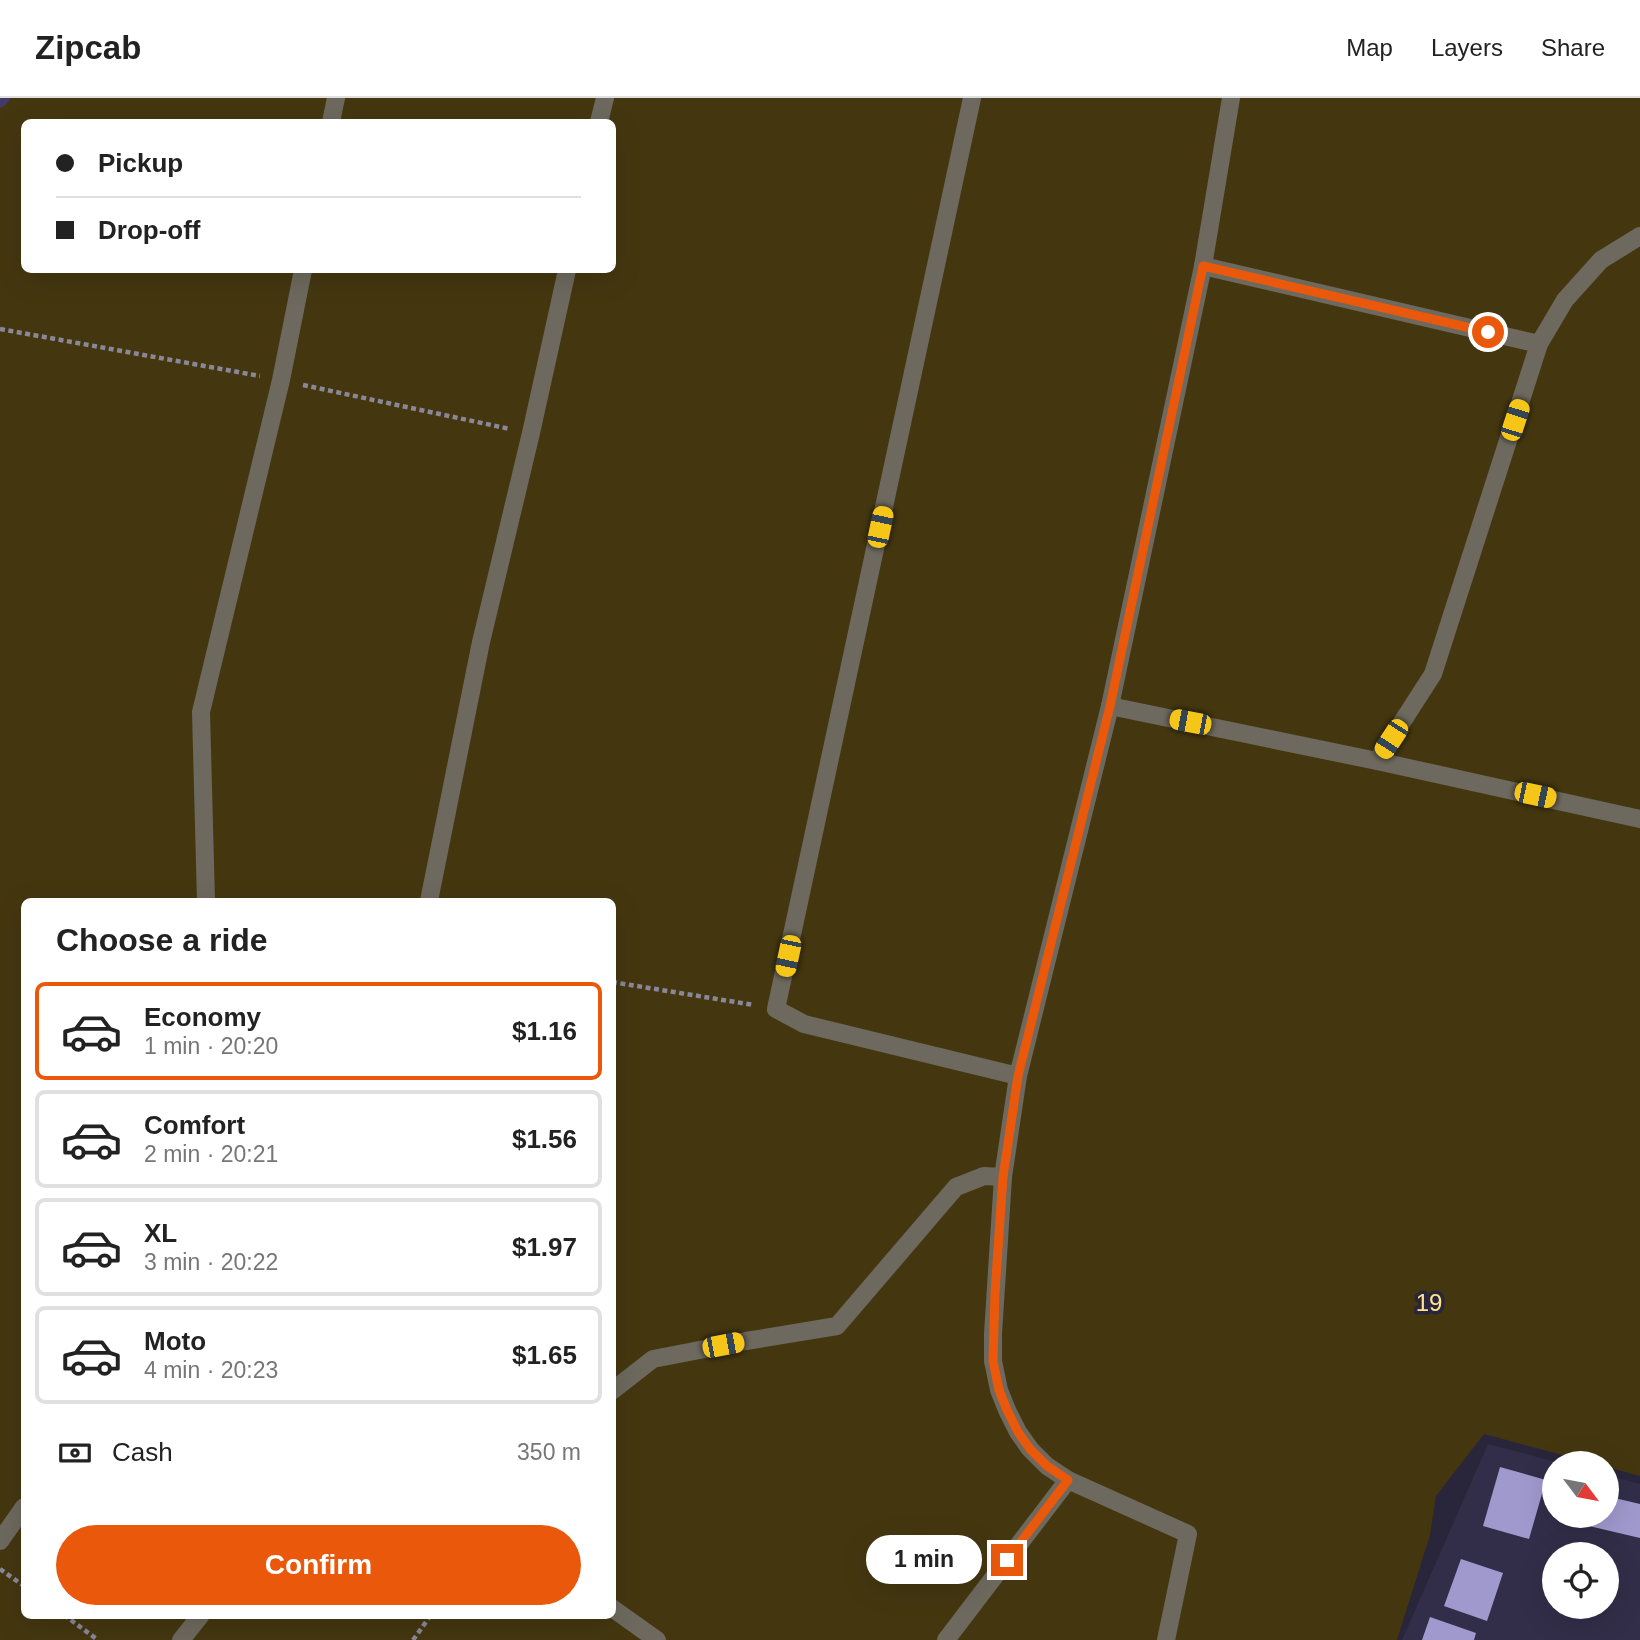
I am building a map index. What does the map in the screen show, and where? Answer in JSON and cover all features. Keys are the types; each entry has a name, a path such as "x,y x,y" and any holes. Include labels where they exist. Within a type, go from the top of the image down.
{"lane":[{"path":"332,119 336,98"},
{"path":"600,119 605,98"},
{"path":"972,98 776,1009 804,1024 1018,1076"},
{"path":"1166,1640 1188,1534 1068,1480 1047,1466 1030,1449 1018,1432 999,1390 993,1361 995,1292 1003,1177 1018,1076 1110,706 1203,266 1231,98"},
{"path":"1377,761 1433,674 1539,344 1565,300 1601,260 1640,236"},
{"path":"1203,266 1539,344"},
{"path":"206,898 201,712 281,380 302,273"},
{"path":"430,898 481,642 566,273"},
{"path":"1110,706 1640,818"},
{"path":"616,1388 653,1359 837,1326 956,1187 984,1177 1003,1177"},
{"path":"946,1640 1068,1480"},
{"path":"0,1541 21,1511"},
{"path":"616,1611 657,1640"},
{"path":"181,1640 198,1619"}],"path":[{"path":"616,983 776,1009"},
{"path":"0,1569 21,1584"},
{"path":"69,1619 98,1640"},
{"path":"413,1640 428,1619"}],"shaded area":[{"path":"1488,1444 1542,1458 1542,1528 1619,1528 1619,1478 1640,1484 1640,1640 1402,1640"}],"green space":[{"name":"19","path":"0,98 1640,98 1640,1476 1619,1470 1619,1451 1547,1451 1484,1434 1436,1496 1430,1535 1397,1640 0,1640"}],"building":[{"path":"1500,1467 1542,1479 1542,1494 1529,1539 1483,1526"},
{"path":"1619,1499 1640,1504 1640,1538 1598,1528 1619,1528"},
{"path":"1461,1559 1503,1573 1487,1621 1444,1606"},
{"path":"1430,1617 1476,1633 1474,1640 1422,1640"}],"waterway":[{"path":"0,103 5,98"}],"route":[{"path":"1007,1560 1068,1480 1047,1466 1018,1432 999,1390 993,1361 1003,1177 1018,1076 1110,706 1203,266 1488,332"}]}
